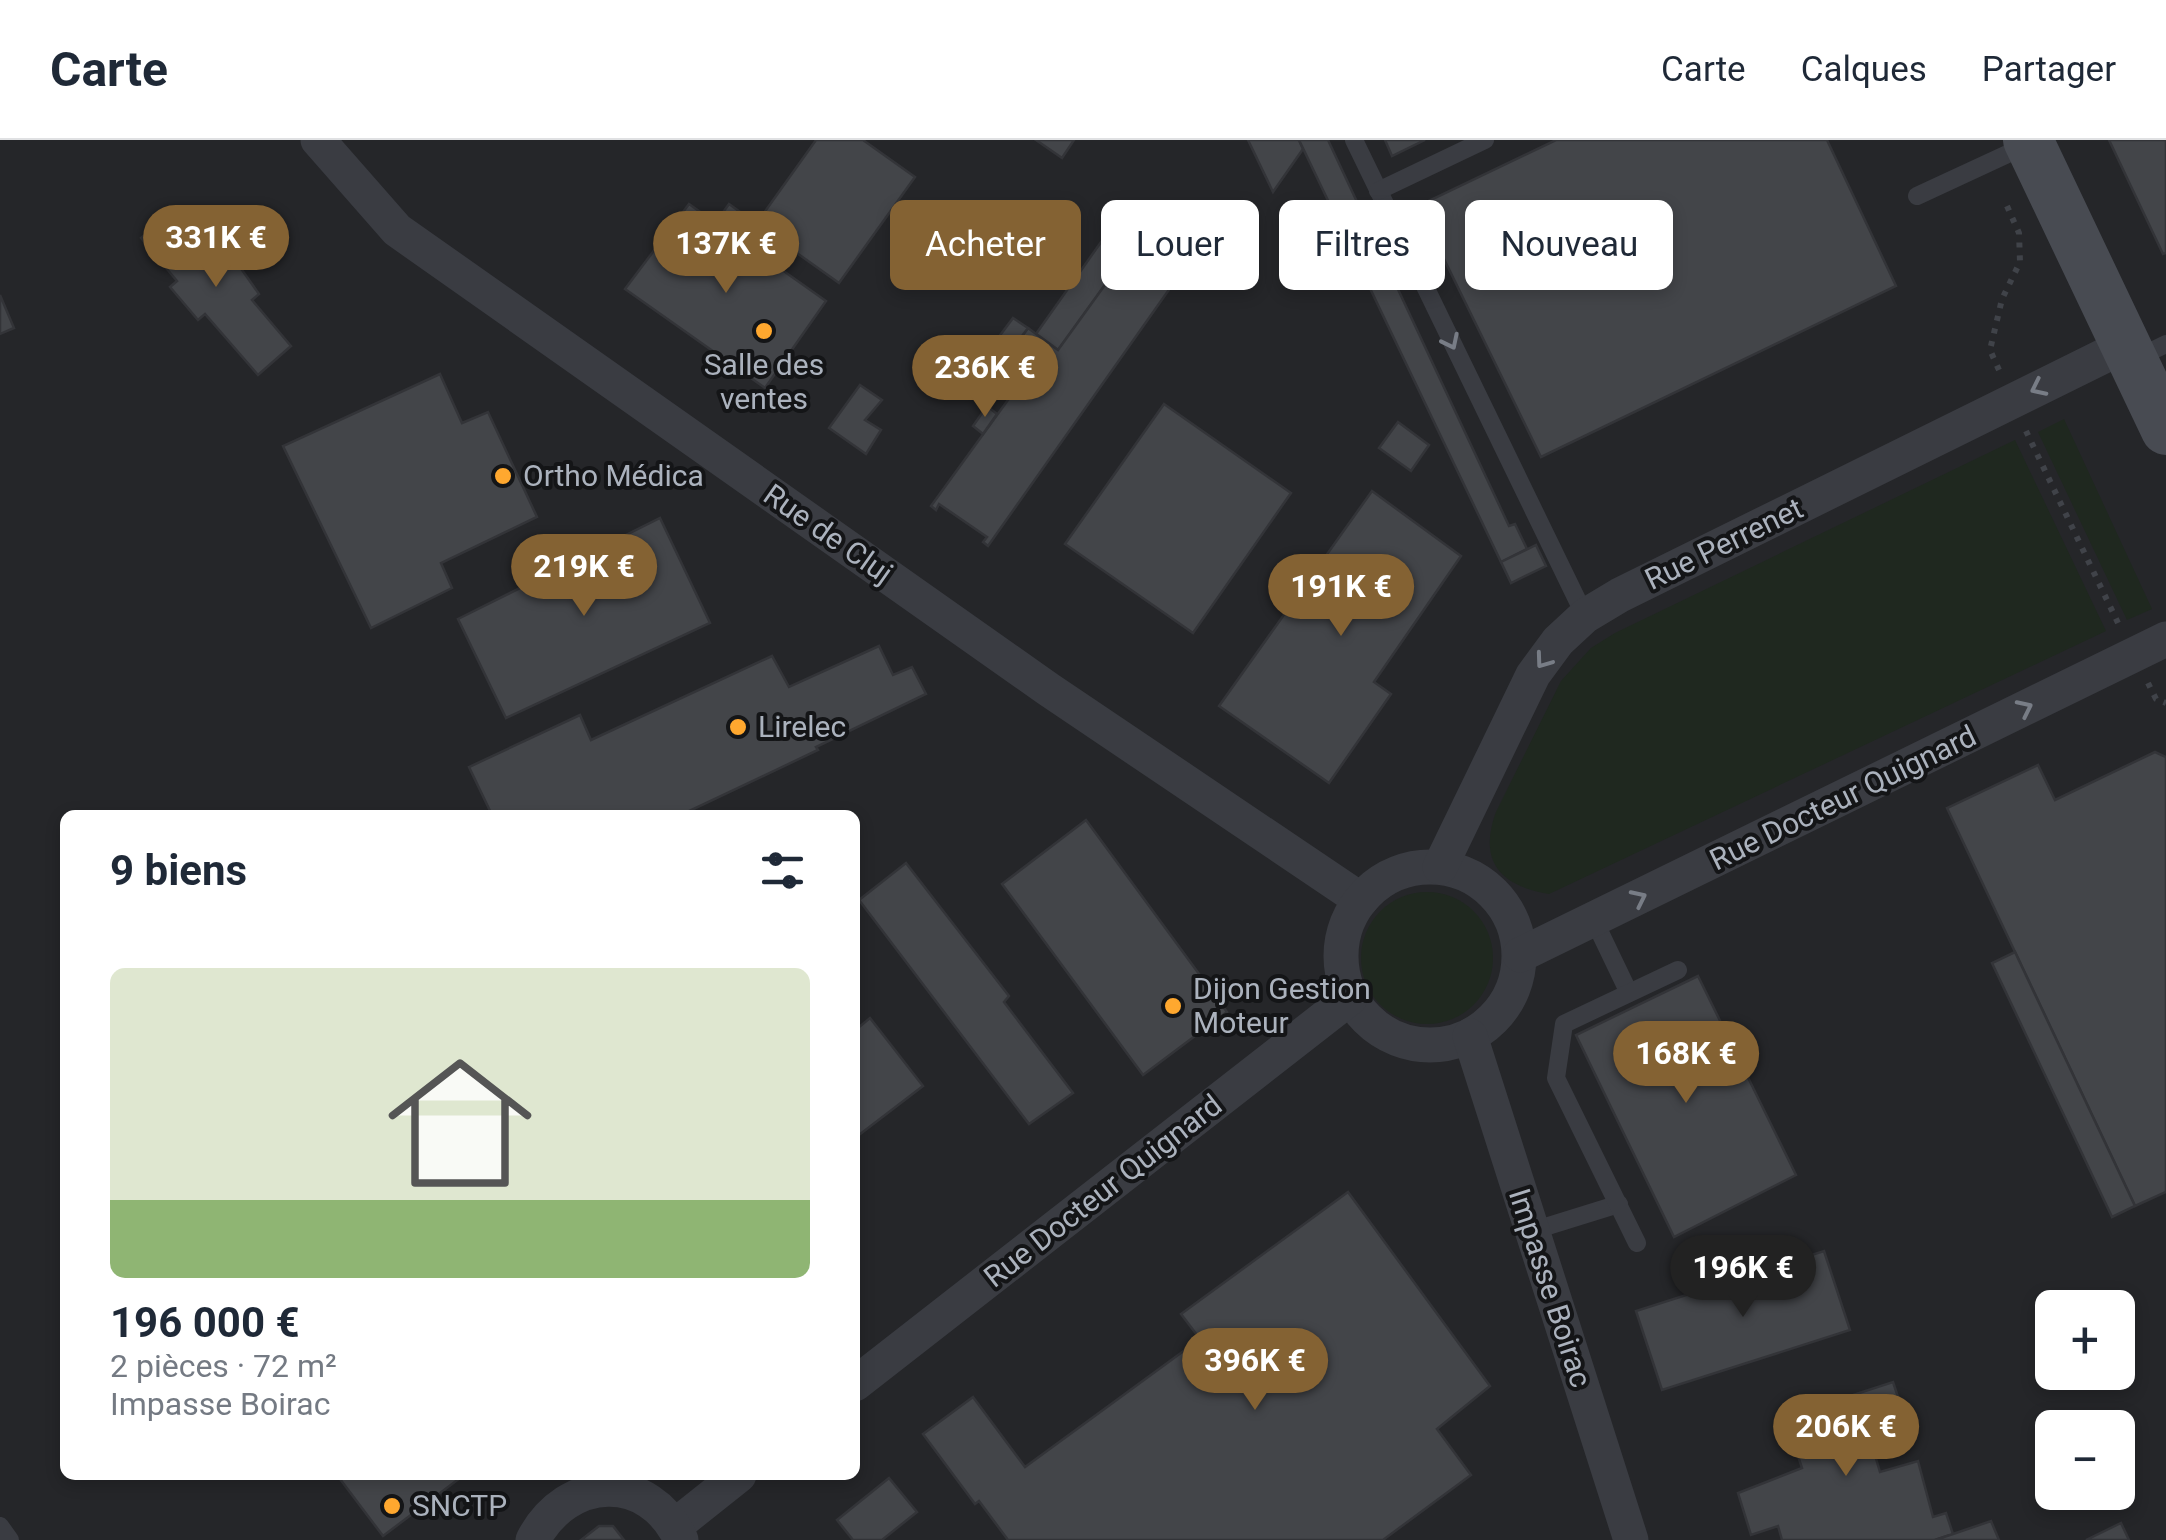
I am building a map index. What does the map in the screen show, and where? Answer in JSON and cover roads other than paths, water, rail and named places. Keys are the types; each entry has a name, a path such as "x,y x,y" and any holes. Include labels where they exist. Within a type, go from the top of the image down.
{"main road":[{"path":"2029,142 2142,350 2166,430"}],"street":[{"name":"Rue de Cluj","path":"318,140 397,230 1048,689 1362,900"},
{"name":"Rue Perrenet","path":"1440,867 1533,675 1558,641 1585,616 1620,595 2142,350"},
{"name":"Rue Docteur Quignard","path":"1520,955 2166,639"},
{"path":"1440,867 1465,873 1488,887 1504,906 1516,929 1520,955 1517,980 1506,1003 1490,1022 1470,1036 1443,1045 1416,1044 1389,1036 1367,1020 1350,998 1341,970 1342,940 1352,912 1371,888 1392,875 1440,867"},
{"name":"Rue Docteur Quignard","path":"860,1380 1350,998"},
{"name":"Impasse Boirac","path":"1470,1036 1631,1540"},
{"path":"532,1540 543,1520 562,1504 584,1492 630,1484 657,1506 678,1533 734,1480"}],"lane":[{"path":"1354,140 1585,616"},
{"path":"1378,191 1485,140"},
{"path":"1917,196 2029,142"},
{"path":"1594,920 1628,993"},
{"path":"1637,1243 1556,1078 1564,1024 1678,970"},
{"path":"1532,1231 1618,1204"},
{"path":"0,1526 10,1540"}],"place":[{"name":"Salle des ventes","path":"764,331"},
{"name":"Ortho Médica","path":"503,476"},
{"name":"Lirelec","path":"738,727"},
{"name":"Dijon Gestion Moteur","path":"1173,1006"},
{"name":"SNCTP","path":"392,1506"}]}
